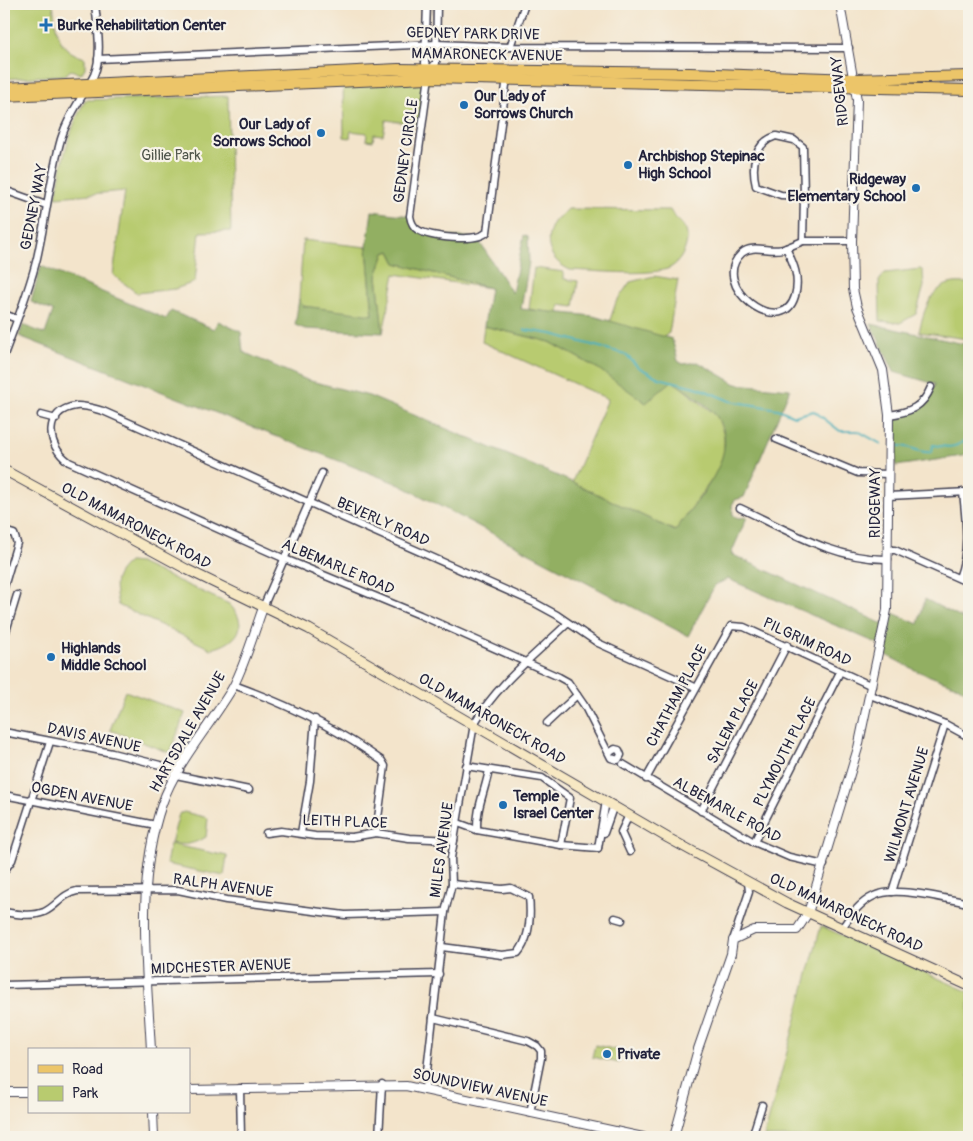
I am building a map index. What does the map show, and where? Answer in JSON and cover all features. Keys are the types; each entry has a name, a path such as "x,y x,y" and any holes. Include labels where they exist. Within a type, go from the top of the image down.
{"main road":[{"name":"MAMARONECK AVENUE","path":"4,88 376,69 430,74 508,76 558,76 606,72 689,79 855,84 969,90"},
{"name":"MAMARONECK AVENUE","path":"4,96 82,94 430,74"},
{"name":"MAMARONECK AVENUE","path":"558,76 605,83 689,79"},
{"name":"MAMARONECK AVENUE","path":"855,84 969,76"},
{"name":"OLD MAMARONECK ROAD","path":"4,470 188,570 264,605 748,882 808,913 969,986"}],"street":[{"path":"95,4 98,59"},
{"path":"426,4 425,63 430,74"},
{"path":"430,74 436,63 437,4"},
{"path":"510,46 525,4"},
{"name":"RIDGEWAY","path":"733,940 754,930 797,930 808,913 858,748 887,610 889,415 883,370 857,308 853,289 852,240 858,133 855,84 840,4"},
{"name":"GEDNEY PARK DRIVE","path":"98,59 426,44 849,48"},
{"name":"GEDNEY WAY","path":"4,354 37,258 46,205 62,137 82,94 94,74 98,59"},
{"path":"605,83 606,72"},
{"name":"GEDNEY CIRCLE","path":"430,74 411,220 416,228 423,232 467,239 481,237 489,226 508,76"},
{"path":"803,241 804,196 803,147 794,140 776,136 766,140 756,153 754,162 756,186 781,196 804,196"},
{"path":"4,190 46,205"},
{"path":"786,248 796,268 796,294 788,309 775,314 760,309 741,295 735,286 733,276 736,262 742,253 752,249 778,252 786,248 803,241 852,240"},
{"path":"4,314 17,319"},
{"path":"889,415 916,408 928,394 931,386"},
{"name":"BEVERLY ROAD","path":"56,419 68,408 78,406 104,412 535,603 598,643 695,687"},
{"path":"41,415 56,419"},
{"name":"ALBEMARLE ROAD","path":"56,419 51,430 51,440 60,456 69,462 285,559 420,615 568,682 594,723 602,744 610,753"},
{"path":"776,439 858,473 888,474"},
{"name":"HARTSDALE AVENUE","path":"151,1048 146,891 156,825 162,803 178,773 234,685 264,605 322,473"},
{"path":"888,496 966,492 967,551 959,578"},
{"path":"740,508 835,551 856,558 888,559"},
{"path":"4,531 13,533 17,538 4,587"},
{"path":"888,550 895,550 969,583"},
{"path":"4,638 17,595"},
{"name":"MILES AVENUE","path":"425,1088 445,912 452,884 451,858 474,724 484,707 568,623"},
{"name":"PILGRIM ROAD","path":"731,626 744,626 872,686"},
{"name":"CHATHAM PLACE","path":"646,779 695,687 731,626"},
{"name":"SALEM PLACE","path":"701,811 787,645"},
{"name":"PLYMOUTH PLACE","path":"754,842 840,672"},
{"path":"234,685 288,706 315,719 382,761 385,766 376,833"},
{"path":"547,723 577,695"},
{"path":"870,695 945,724 969,737"},
{"path":"300,834 311,772 315,719"},
{"name":"WILMONT AVENUE","path":"892,892 945,724"},
{"name":"DAVIS AVENUE","path":"4,732 112,753 178,773 249,790"},
{"path":"6,869 32,800 50,742"},
{"name":"ALBEMARLE ROAD","path":"623,764 754,842 789,857 824,865"},
{"path":"466,766 542,778 570,798 561,845"},
{"path":"477,830 478,805 485,792 489,770"},
{"name":"OGDEN AVENUE","path":"4,794 156,825"},
{"path":"458,822 477,830 561,845 598,848 610,803"},
{"path":"629,815 621,832 630,852"},
{"name":"LEITH PLACE","path":"266,833 352,837 376,833 409,838 454,840"},
{"path":"674,1137 698,1049 731,954 733,940 749,892 748,882"},
{"path":"442,947 518,954 524,944 529,924 529,897 517,890 452,884"},
{"name":"RALPH AVENUE","path":"4,912 34,914 44,912 62,896 77,891 178,890 226,900 345,915 445,912"},
{"path":"842,928 865,901 876,895 892,892 969,901"},
{"name":"MIDCHESTER AVENUE","path":"4,985 439,974"},
{"path":"433,1018 502,1034 537,1046 541,1051 530,1113"},
{"path":"379,1137 382,1084"},
{"name":"SOUNDVIEW AVENUE","path":"190,1090 382,1084 425,1088 642,1137"},
{"path":"240,1088 241,1137"},
{"path":"4,1092 28,1092"},
{"path":"752,1137 762,1105"},
{"path":"153,1114 154,1137"}],"green space":[{"name":"Burke Rehabilitation Center","path":"4,4 53,4 59,38 68,50 85,58 85,68 81,74 71,70 65,75 4,79"},
{"path":"429,78 422,125 386,120 383,135 374,134 373,141 366,140 367,133 351,131 350,138 344,137 343,81"},
{"name":"Gillie Park","path":"228,96 231,231 200,232 195,282 175,289 137,293 113,275 125,191 56,197 66,147 85,100"},
{"path":"568,209 670,210 686,231 685,250 676,264 658,271 620,273 570,270 557,262 550,250 549,244 550,229 554,222"},
{"path":"372,211 410,216 420,228 439,235 477,238 512,293 524,235 528,237 529,262 521,309 593,316 672,339 678,361 683,364 698,362 736,384 790,389 744,497 735,500 732,505 733,515 738,518 747,517 731,554 885,625 881,645 728,579 715,585 688,636 398,484 19,336 23,325 45,334 53,311 31,302 41,266 166,319 171,311 214,329 218,321 241,332 243,352 307,380 369,396 572,482 675,531 713,477 720,462 724,446 723,431 713,412 672,381 646,403 597,368 550,342 484,326 490,288 396,263 390,251 385,253 377,276 383,333 305,329 295,325 299,299 303,306 373,315 367,247"},
{"path":"303,240 367,247 373,316 302,306 299,299"},
{"path":"390,251 396,263 490,288 395,274 383,333 377,276 385,253"},
{"path":"534,268 564,272 564,279 578,281 574,307 560,305 559,314 529,309"},
{"path":"921,269 923,271 924,286 916,314 900,323 880,321 879,281 885,273"},
{"path":"654,276 678,280 669,333 662,338 608,326 616,302 630,282"},
{"path":"951,283 969,283 969,336 967,339 919,332 925,310 936,292"},
{"path":"871,324 969,345 969,455 896,466 896,420 921,408 929,399 935,384 894,372"},
{"path":"484,326 550,342 597,368 672,380 717,416 724,435 724,452 718,471 675,531 572,482 608,399 482,342"},
{"path":"129,562 139,563 229,604 239,619 240,626 234,638 228,643 211,649 118,605 115,586 117,577 123,567"},
{"path":"925,599 969,622 969,694 959,687 917,671 886,655 893,613 918,624"},
{"path":"125,691 185,713 170,753 110,730"},
{"path":"184,812 208,818 206,837 189,844 171,843 179,814"},
{"path":"170,844 227,856 224,876 166,864"},
{"path":"821,926 969,992 969,1137 764,1137"},
{"name":"Private","path":"595,1045 622,1051 619,1063 592,1057"}],"waterway":[{"path":"525,330 552,334 625,354 638,367 659,378 699,388 730,401 778,409 794,416 814,411 840,431 858,431 881,444"},
{"path":"899,446 932,452 933,445 949,447 964,441 969,442"}],"place":[{"name":"Burke Rehabilitation Center","path":"46,25"},
{"name":"Our Lady of Sorrows Church","path":"464,105"},
{"name":"Our Lady of Sorrows School","path":"321,133"},
{"name":"Archbishop Stepinac High School","path":"628,165"},
{"name":"Ridgeway Elementary School","path":"916,188"},
{"name":"Highlands Middle School","path":"51,657"},
{"name":"Temple Israel Center","path":"503,805"},
{"name":"Private","path":"607,1054"}]}
